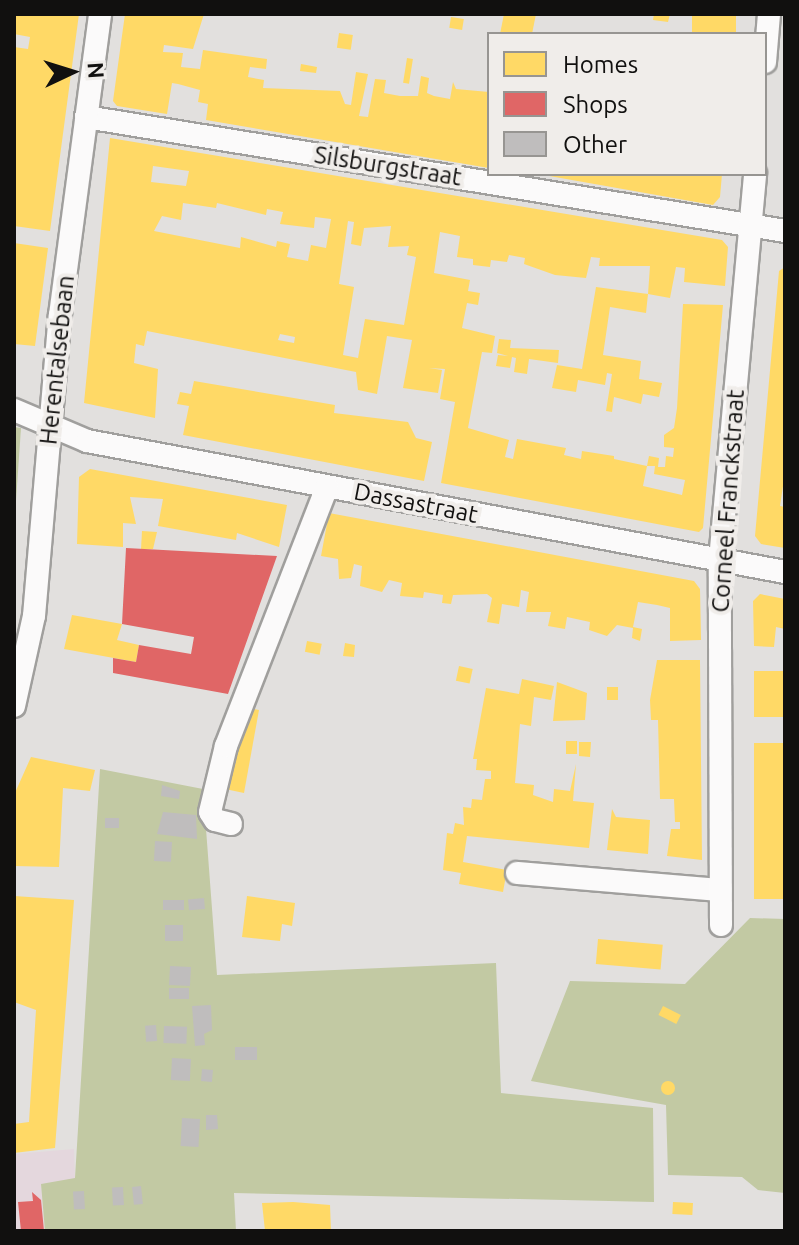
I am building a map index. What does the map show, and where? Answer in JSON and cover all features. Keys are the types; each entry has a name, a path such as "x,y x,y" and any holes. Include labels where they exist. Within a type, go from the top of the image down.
{"street":[{"name":"Herentalsebaan","path":"14,706 34,616 50,423 100,14"},
{"path":"767,38 769,14"},
{"name":"Silsburgstraat","path":"86,117 785,231"},
{"name":"Corneel Franckstraat","path":"721,925 720,560 755,176"},
{"name":"Dassastraat","path":"14,410 87,441 785,572"},
{"path":"231,824 215,820 210,812 226,746 327,487"},
{"path":"517,873 720,890"}],"shaded area":[{"path":"74,1149 75,1179 41,1184 45,1231 14,1231 14,1154"}],"green space":[{"path":"14,427 21,428 14,530"},
{"path":"100,769 203,789 217,975 496,963 501,1093 653,1108 654,1202 234,1193 236,1231 45,1231 41,1184 75,1178"},
{"path":"750,918 785,919 785,1193 758,1190 742,1177 668,1175 666,1105 531,1081 570,981 685,984"}],"building: Homes":[{"path":"14,14 79,14 50,231 14,226 14,47 28,49 30,37 14,34"},
{"path":"125,14 204,14 193,49 164,45 163,52 183,53 181,67 200,69 203,50 267,59 266,69 250,67 248,77 264,80 263,88 340,91 345,104 351,105 356,72 368,74 359,116 368,117 375,79 386,80 384,93 400,96 418,96 421,76 429,78 427,93 434,96 450,99 453,82 456,89 487,92 487,168 206,120 208,104 198,102 200,90 172,83 167,114 117,106 113,101"},
{"path":"504,14 536,14 532,32 500,32"},
{"path":"654,14 670,14 668,22 653,20"},
{"path":"692,14 736,14 736,32 692,32"},
{"path":"451,17 464,19 462,30 449,28"},
{"path":"339,33 353,35 351,50 337,48"},
{"path":"407,58 413,59 409,84 403,83"},
{"path":"301,64 317,67 316,73 300,71"},
{"path":"110,138 722,240 728,247 725,286 684,282 685,268 676,267 670,298 648,294 650,266 599,266 600,258 591,257 586,278 555,275 524,264 525,258 509,255 507,262 491,260 490,267 473,265 473,259 457,257 460,236 440,232 434,273 470,280 468,291 480,293 478,305 467,303 462,328 495,336 492,353 482,352 468,428 509,440 505,457 513,459 517,439 566,448 564,455 581,459 582,451 647,466 649,456 659,458 658,467 665,467 666,456 673,457 674,448 664,447 664,435 674,428 677,408 683,304 723,305 703,528 699,532 441,483 455,402 440,399 445,369 429,368 442,370 438,393 403,388 412,340 387,336 377,394 358,390 356,372 147,331 144,346 136,344 134,363 158,369 155,418 84,403","holes":["153,166 189,171 186,186 151,182","183,203 216,208 217,203 266,215 267,209 283,212 280,224 314,228 315,217 331,219 326,248 311,245 308,261 287,257 290,244 277,241 276,247 241,237 240,248 154,231 162,216 181,220","348,221 354,222 351,244 361,246 364,228 391,226 388,247 409,246 407,255 416,257 404,325 365,319 358,358 343,355 354,287 339,284","280,334 295,337 294,343 278,340","647,466 655,466 654,474 685,480 682,495 643,486"]},
{"path":"549,176 722,176 720,197 713,205"},
{"path":"14,243 48,248 35,346 14,344"},
{"path":"785,267 785,473 780,506 785,507 785,548 761,544 755,536 779,271"},
{"path":"596,287 648,294 646,313 610,307 603,355 641,361 639,379 662,383 659,397 643,394 641,404 614,397 612,412 606,411 612,374 607,373 605,385 578,380 576,392 552,388 557,365 582,369"},
{"path":"499,339 511,340 510,348 559,350 558,363 529,359 527,374 514,372 516,358 512,357 510,368 496,366 498,355 508,356 497,353"},
{"path":"194,381 335,405 334,413 408,422 416,438 432,442 424,481 183,435 189,406 177,404 180,392 191,394"},
{"path":"90,469 287,505 279,547 237,533 236,540 158,526 163,499 130,497 136,524 123,523 123,547 77,544 79,477"},
{"path":"329,513 694,581 700,589 701,640 670,641 670,608 657,605 638,602 633,627 642,629 640,641 632,638 633,628 617,625 607,636 589,630 590,622 567,617 565,629 548,626 551,612 526,612 529,592 521,590 519,607 502,604 499,624 487,622 492,598 487,594 453,595 451,604 442,603 443,595 424,592 423,598 400,596 402,583 389,580 382,592 360,586 362,566 354,564 351,578 339,579 338,559 321,556"},
{"path":"142,531 157,532 153,549 141,549"},
{"path":"760,594 785,599 785,629 776,627 774,647 754,646 753,601"},
{"path":"72,615 122,624 117,640 139,645 136,662 64,649"},
{"path":"307,641 322,644 320,655 305,652"},
{"path":"345,643 355,645 354,657 343,656"},
{"path":"657,660 700,660 702,860 667,856 671,829 680,829 680,822 675,822 674,799 660,799 658,720 651,720 650,700"},
{"path":"459,666 473,669 470,684 456,681"},
{"path":"754,671 784,671 784,717 754,717"},
{"path":"522,679 554,686 551,700 534,697 531,726 520,724 515,783 534,785 533,795 553,802 554,789 570,791 576,764 573,801 594,803 589,848 467,836 463,862 507,870 503,892 459,884 461,873 443,870 447,833 453,834 455,823 464,825 463,807 471,808 472,799 482,800 485,779 491,779 491,771 476,770 477,759 473,759 486,688 519,694"},
{"path":"557,682 587,693 585,720 553,721"},
{"path":"607,687 618,687 618,700 607,700"},
{"path":"248,708 259,710 244,793 225,789"},
{"path":"566,741 577,741 577,754 566,754"},
{"path":"579,742 591,742 590,757 579,756"},
{"path":"754,743 785,743 785,899 754,899"},
{"path":"31,757 95,770 90,791 63,788 59,867 14,866 14,795"},
{"path":"612,809 616,817 650,820 648,854 607,850"},
{"path":"14,896 74,900 55,1148 14,1153 14,1124 29,1122 36,1010 14,1002"},
{"path":"247,896 295,903 292,926 282,924 280,941 242,937"},
{"path":"598,939 663,945 661,970 596,964"},
{"path":"663,1006 681,1015 676,1024 658,1015"},
{"path":"668,1081 675,1088 668,1095 661,1088"},
{"path":"673,1202 693,1203 692,1215 672,1214"},
{"path":"262,1203 330,1205 331,1231 265,1231"}],"building: Shops":[{"path":"126,548 277,556 228,694 113,673 113,658 136,662 139,645 191,654 194,637 122,624"},
{"path":"32,1192 41,1200 44,1231 21,1231 18,1202 33,1201"}],"building: Other":[{"path":"162,785 180,791 179,799 161,796"},
{"path":"163,812 196,815 197,839 157,834"},
{"path":"105,818 119,818 119,828 105,828"},
{"path":"155,841 172,842 171,862 154,861"},
{"path":"204,898 205,909 189,910 188,899"},
{"path":"163,900 184,900 184,910 163,910"},
{"path":"165,925 183,925 183,941 165,941"},
{"path":"170,966 191,967 190,986 169,985"},
{"path":"169,988 189,988 189,999 169,999"},
{"path":"211,1005 212,1030 204,1034 205,1045 195,1046 192,1006"},
{"path":"156,1025 157,1041 146,1042 145,1026"},
{"path":"164,1026 187,1027 186,1044 163,1043"},
{"path":"235,1047 257,1047 257,1060 235,1060"},
{"path":"172,1058 191,1059 190,1081 171,1080"},
{"path":"202,1069 213,1070 212,1082 201,1081"},
{"path":"206,1115 217,1115 218,1129 206,1130"},
{"path":"182,1118 200,1119 199,1147 181,1146"},
{"path":"141,1186 143,1204 134,1205 132,1187"},
{"path":"123,1187 124,1205 113,1206 112,1188"},
{"path":"84,1191 85,1209 74,1210 73,1192"}]}
